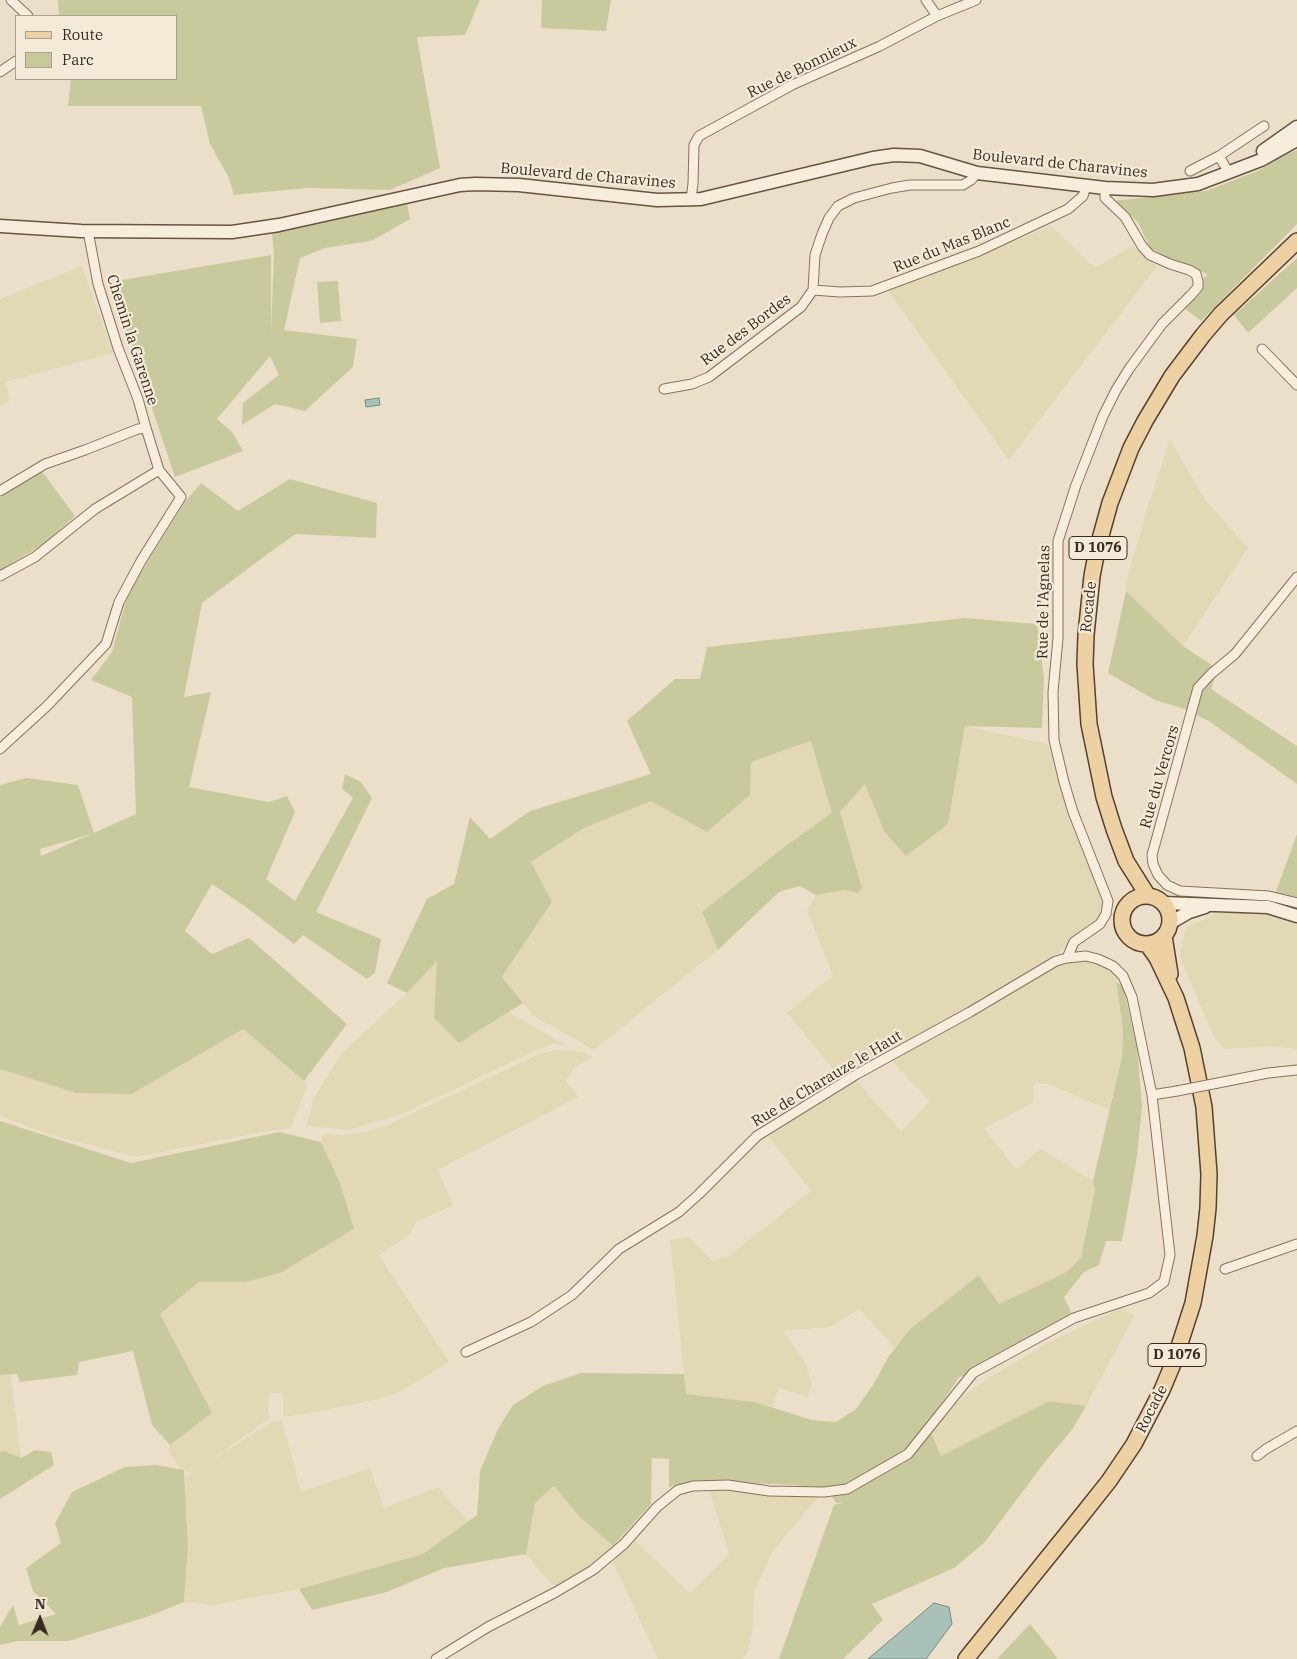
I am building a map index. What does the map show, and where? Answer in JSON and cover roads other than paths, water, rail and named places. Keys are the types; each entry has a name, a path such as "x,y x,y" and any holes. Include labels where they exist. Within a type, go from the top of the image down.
{"main road":[{"name":"Boulevard de Charavines","path":"1233,171 1297,127"},
{"name":"Boulevard de Charavines","path":"0,226 84,231 246,231 460,185 475,184 519,185 657,200 690,200 873,158 894,155 920,156 977,173 1105,188 1153,190 1198,184 1260,160 1297,140"},
{"name":"Rocade","path":"1148,896 1126,861 1104,797 1089,724 1085,664 1086,635 1092,576 1097,550 1118,480 1131,448 1158,398 1186,356 1221,314 1297,241"},
{"name":"Rocade","path":"1259,278 1297,248"},
{"name":"Rocade","path":"1126,861 1130,902"},
{"path":"1167,929 1170,916 1164,903 1159,899 1148,896 1139,897 1130,902 1123,914 1124,929 1133,940 1147,944 1159,940 1167,929 1189,912 1214,904"},
{"path":"1164,903 1268,907 1297,916"},
{"name":"Rocade","path":"966,1659 1087,1508 1134,1444 1162,1390 1185,1331 1200,1271 1205,1236 1209,1174 1204,1107 1192,1048 1174,991 1167,929"},
{"name":"Rocade","path":"1147,944 1174,991"}],"street":[{"path":"10,0 27,15"},
{"path":"926,0 937,16"},
{"name":"Rue de Bonnieux","path":"690,200 693,184 694,145 699,136 792,84 880,46 937,16 976,0"},
{"path":"0,72 15,62"},
{"path":"1190,171 1218,156 1264,126"},
{"path":"1218,156 1233,171"},
{"path":"813,290 818,248 828,218 838,206 854,198 892,188 910,185 963,185 977,173"},
{"name":"Rue du Mas Blanc","path":"813,290 840,292 872,291 970,255 1068,209 1083,196 1086,186"},
{"name":"Rue de l'Agnelas","path":"1067,958 1074,942 1100,924 1106,914 1108,901 1074,812 1064,782 1054,740 1054,692 1058,638 1058,541 1076,485 1103,416 1116,390 1162,324 1198,287 1196,274 1150,255 1142,246 1125,217 1104,198 1105,188"},
{"name":"Chemin la Garenne","path":"0,749 47,706 106,644 120,602 141,561 182,497 159,470 138,399 118,348 84,231"},
{"name":"Rue des Bordes","path":"664,389 692,384 709,377 801,307 813,290"},
{"path":"1262,349 1297,385"},
{"name":"Chemin la Garenne","path":"0,491 45,464 138,429 146,428"},
{"path":"0,576 35,557 95,509 159,470"},
{"name":"Rue du Vercors","path":"1297,577 1234,654 1198,688 1152,855 1152,864 1158,875 1167,885 1180,891 1269,896 1297,903"},
{"name":"Rue de Charauze le Haut","path":"436,1659 488,1627 556,1592 593,1570 624,1544 657,1507 678,1490 693,1486 728,1485 769,1491 824,1492 847,1489 908,1454 973,1373 1074,1318 1149,1293 1164,1282 1170,1255 1152,1095 1132,997 1122,976 1113,966 1086,956 1056,961 970,1012 857,1074 758,1136 679,1212 619,1249 572,1295 531,1322 466,1352"},
{"path":"1152,1095 1268,1073 1297,1070"},
{"path":"1225,1268 1297,1244"},
{"path":"1257,1456 1297,1431"}]}
